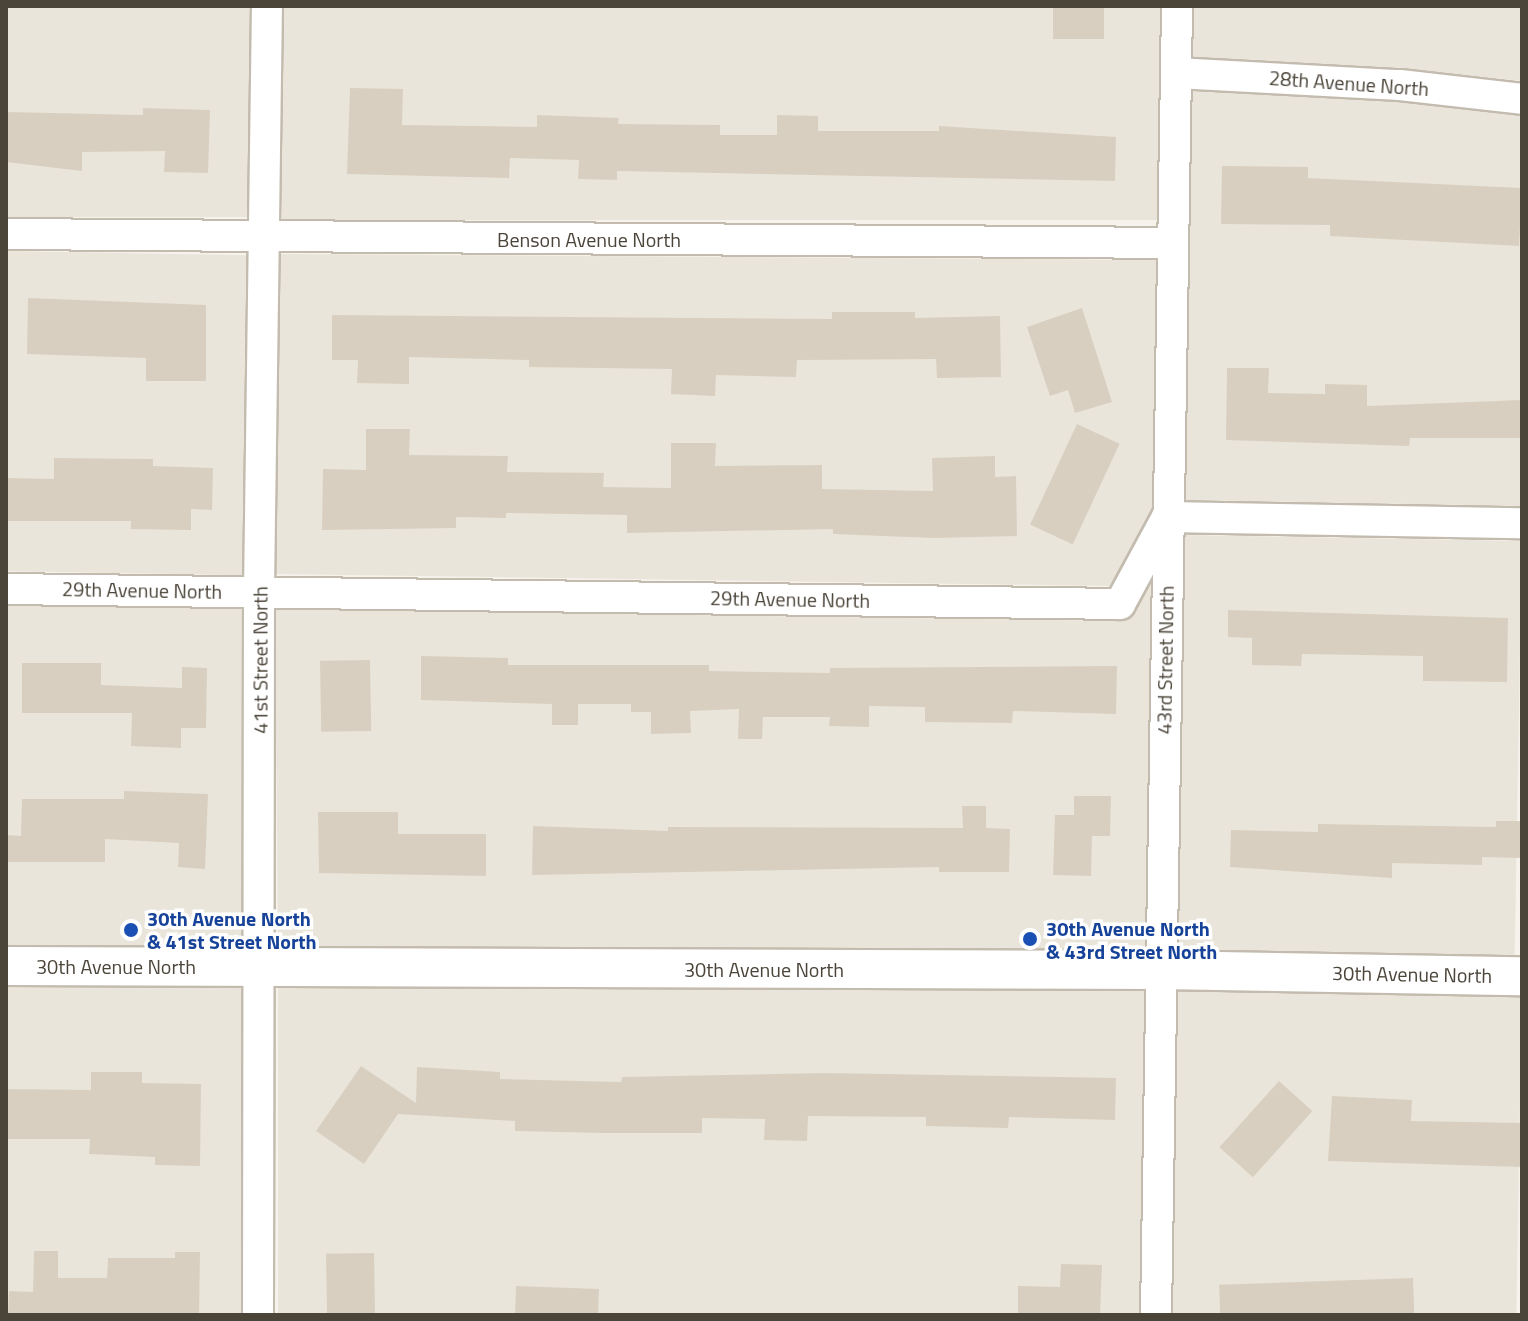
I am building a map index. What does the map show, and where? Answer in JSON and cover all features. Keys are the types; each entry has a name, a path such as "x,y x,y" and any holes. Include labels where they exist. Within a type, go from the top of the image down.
{"street":[{"name":"41st Street North","path":"258,1315 263,967 259,591 267,6"},
{"name":"43rd Street North","path":"1156,1315 1177,6"},
{"name":"28th Avenue North","path":"1176,73 1400,85 1522,99"},
{"name":"Benson Avenue North","path":"6,234 1172,243"},
{"name":"29th Avenue North","path":"6,589 1120,604 1167,517"},
{"path":"1167,517 1522,523"},
{"name":"30th Avenue North","path":"6,966 1161,970 1522,976"}],"shaded area":[{"path":"6,6 252,6 252,217 6,217"},
{"path":"282,6 1162,6 1162,220 282,220"},
{"path":"1193,6 1522,6 1522,81 1401,68 1192,57"},
{"path":"1191,91 1399,102 1522,116 1522,506 1183,500"},
{"path":"6,251 248,255 242,575 6,571"},
{"path":"279,254 1157,260 1152,512 1112,586 275,574"},
{"path":"1182,535 1522,541 1515,959 1175,953"},
{"path":"1151,580 1146,952 278,950 275,609 1120,621 1133,613"},
{"path":"6,606 244,606 244,948 6,948"},
{"path":"6,983 247,983 247,1315 6,1315"},
{"path":"278,984 1145,984 1145,1315 278,1315"},
{"path":"1176,987 1522,993 1516,1315 1170,1315"}],"building":[{"path":"1053,6 1104,6 1104,39 1053,39"},
{"path":"350,88 403,89 402,125 537,127 537,115 619,118 618,124 720,125 720,135 777,135 777,115 818,116 818,131 939,131 939,126 1116,137 1115,181 617,171 617,180 578,179 579,160 510,158 509,178 347,174"},
{"path":"143,108 210,110 208,173 164,172 165,151 82,152 82,171 6,162 6,112 143,115"},
{"path":"1222,166 1308,167 1308,178 1522,188 1519,246 1330,236 1330,225 1221,224"},
{"path":"28,298 206,305 206,381 146,381 146,358 27,354"},
{"path":"1082,308 1112,402 1075,413 1068,390 1050,396 1027,327"},
{"path":"832,312 915,312 915,318 1000,316 1001,377 937,378 936,359 797,360 796,377 716,375 715,396 671,394 672,369 529,367 529,360 409,357 409,384 357,383 358,360 332,360 332,315 832,319"},
{"path":"1227,368 1269,368 1268,393 1325,394 1325,384 1367,385 1367,406 1522,400 1522,438 1410,438 1409,446 1226,440"},
{"path":"1077,424 1120,444 1073,544 1030,525"},
{"path":"366,429 410,429 409,455 508,456 507,472 604,473 603,487 671,488 671,443 716,443 715,466 822,465 822,489 933,491 932,458 995,456 995,477 1016,476 1017,536 934,538 833,534 833,529 627,533 627,515 506,513 506,518 456,517 456,528 322,530 323,469 366,470"},
{"path":"54,458 153,459 153,466 213,468 212,510 191,509 191,530 131,529 131,521 6,521 6,478 54,479"},
{"path":"1228,610 1508,618 1507,682 1423,681 1423,656 1302,654 1301,666 1252,665 1252,638 1228,637"},
{"path":"421,656 508,658 508,665 709,665 709,671 830,673 830,668 1117,666 1116,714 1013,711 1012,723 925,722 925,707 869,706 869,727 829,726 830,717 763,717 762,739 738,739 739,709 690,711 691,733 651,734 651,712 631,712 631,704 578,704 578,725 552,725 552,704 421,700"},
{"path":"370,660 371,731 321,732 320,661"},
{"path":"22,663 101,663 101,685 182,688 182,667 207,668 206,728 181,728 181,748 131,746 132,713 22,713"},
{"path":"124,791 208,794 205,869 178,867 179,843 105,839 105,862 6,862 6,835 21,836 22,799 124,799"},
{"path":"1074,796 1111,796 1110,836 1092,836 1091,876 1053,875 1055,815 1074,815"},
{"path":"962,806 986,806 986,828 1010,829 1009,872 939,872 939,867 532,875 533,826 668,831 668,827 963,828"},
{"path":"318,812 398,812 398,834 486,834 486,876 319,873"},
{"path":"1496,821 1522,821 1522,858 1482,857 1482,865 1392,863 1392,878 1230,867 1231,830 1318,832 1318,824 1496,827"},
{"path":"361,1066 416,1103 417,1067 500,1072 500,1079 621,1082 622,1077 824,1073 1116,1078 1115,1120 1009,1117 1008,1128 926,1126 926,1117 808,1116 807,1141 764,1140 765,1119 702,1118 702,1133 603,1133 515,1131 515,1121 398,1114 364,1164 316,1131"},
{"path":"91,1072 142,1072 142,1083 201,1084 200,1166 155,1165 155,1157 89,1154 90,1139 6,1139 6,1089 91,1090"},
{"path":"1279,1081 1312,1111 1253,1177 1219,1147"},
{"path":"1332,1096 1412,1100 1411,1121 1522,1123 1522,1167 1328,1161"},
{"path":"34,1251 58,1251 58,1278 107,1278 108,1258 175,1258 175,1252 200,1252 199,1315 8,1315 9,1291 33,1292"},
{"path":"374,1253 375,1315 327,1315 326,1254"},
{"path":"1061,1264 1102,1265 1100,1315 1018,1315 1018,1286 1060,1287"},
{"path":"1413,1278 1414,1315 1220,1315 1219,1285"},
{"path":"516,1286 599,1289 598,1315 515,1315"}],"place":[{"name":"30th Avenue North & 41st Street North","path":"131,930"},
{"name":"30th Avenue North & 43rd Street North","path":"1030,939"}]}
